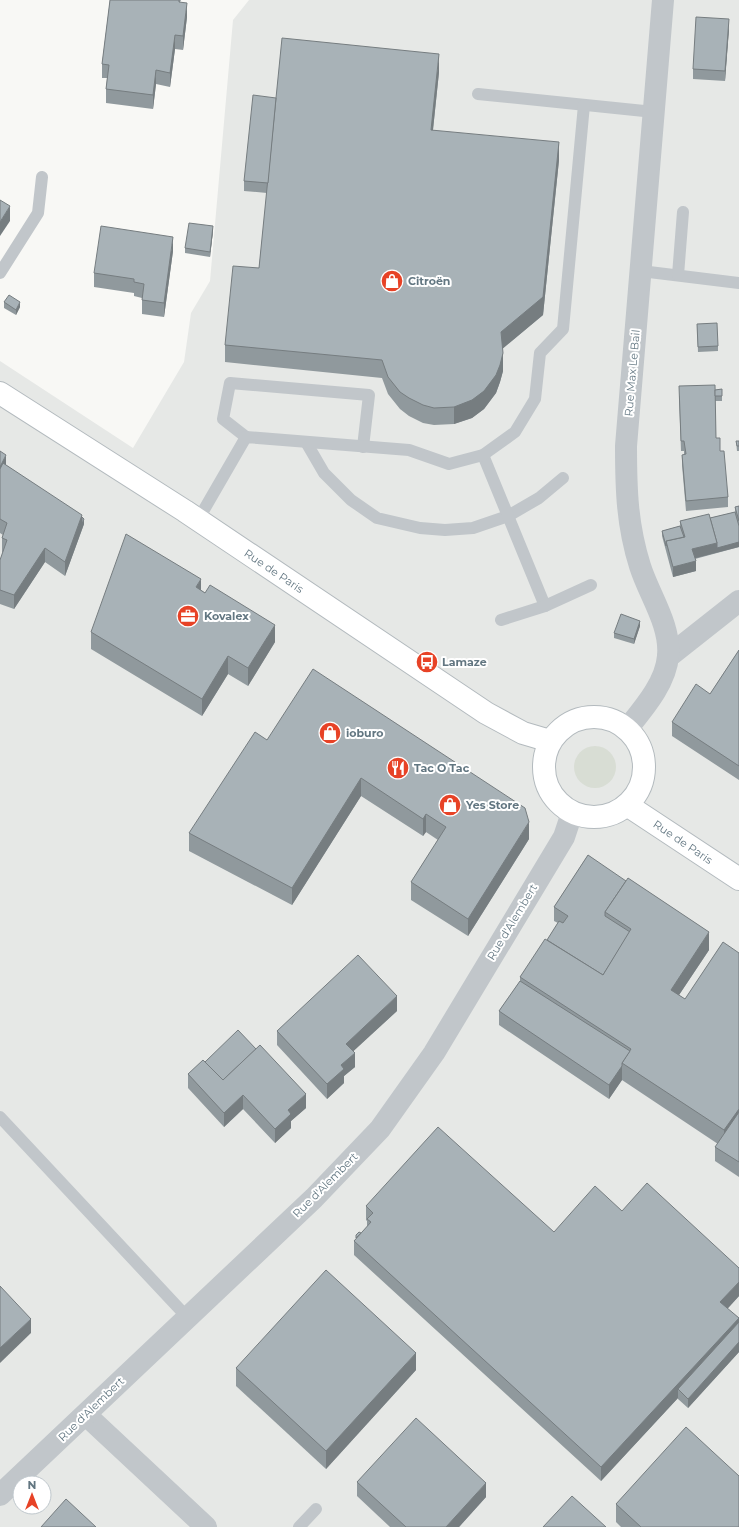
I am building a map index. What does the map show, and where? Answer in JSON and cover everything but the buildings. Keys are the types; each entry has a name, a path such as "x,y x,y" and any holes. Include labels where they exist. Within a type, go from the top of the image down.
{"main road":[{"name":"Rue de Paris","path":"0,393 198,520 486,713 524,733 550,741"},
{"path":"586,717 601,717 615,721 627,729 638,743 643,759 643,776 638,792 627,805 615,813 600,817 586,817 572,813 558,803 548,789 543,773 544,756 550,741 560,729 572,721 586,717"},
{"name":"Rue de Paris","path":"627,805 739,879"}],"street":[{"name":"Rue Max Le Bail","path":"627,729 647,705 660,682 668,657 668,638 640,567 629,523 626,484 626,446 663,0"},
{"path":"668,657 739,601"},
{"name":"Rue d'Alembert","path":"0,1495 314,1198 380,1129 434,1053 564,837 572,813"},
{"path":"86,1415 206,1527"}],"lane":[{"path":"478,94 654,112"},
{"path":"363,447 368,395 230,383 223,420 246,437 363,447 409,450 448,464 483,455 515,432 535,400 540,353 563,329 584,105"},
{"path":"0,273 38,213 42,177"},
{"path":"678,275 683,212"},
{"path":"641,270 739,283"},
{"path":"198,520 246,437"},
{"path":"306,442 324,473 351,500 377,518 420,528 445,530 473,528 508,516 539,498 563,478"},
{"path":"483,455 545,606"},
{"path":"501,620 545,606 591,585"},
{"path":"0,1117 187,1317"},
{"path":"299,1527 316,1509"}],"shaded area":[{"path":"249,0 739,0 739,1527 0,1527 0,361 133,448 184,362 191,313 210,281 233,20"},
{"path":"591,746 599,746 607,749 613,755 616,767 613,779 607,785 599,788 591,788 583,785 577,779 574,771 574,763 577,755 583,749"}],"place":[{"name":"Citroën","path":"392,281"},
{"name":"Kovalex","path":"188,616"},
{"name":"Lamaze","path":"427,662"},
{"name":"ioburo","path":"330,733"},
{"name":"Tac O Tac","path":"398,768"},
{"name":"Yes Store","path":"450,805"}]}
